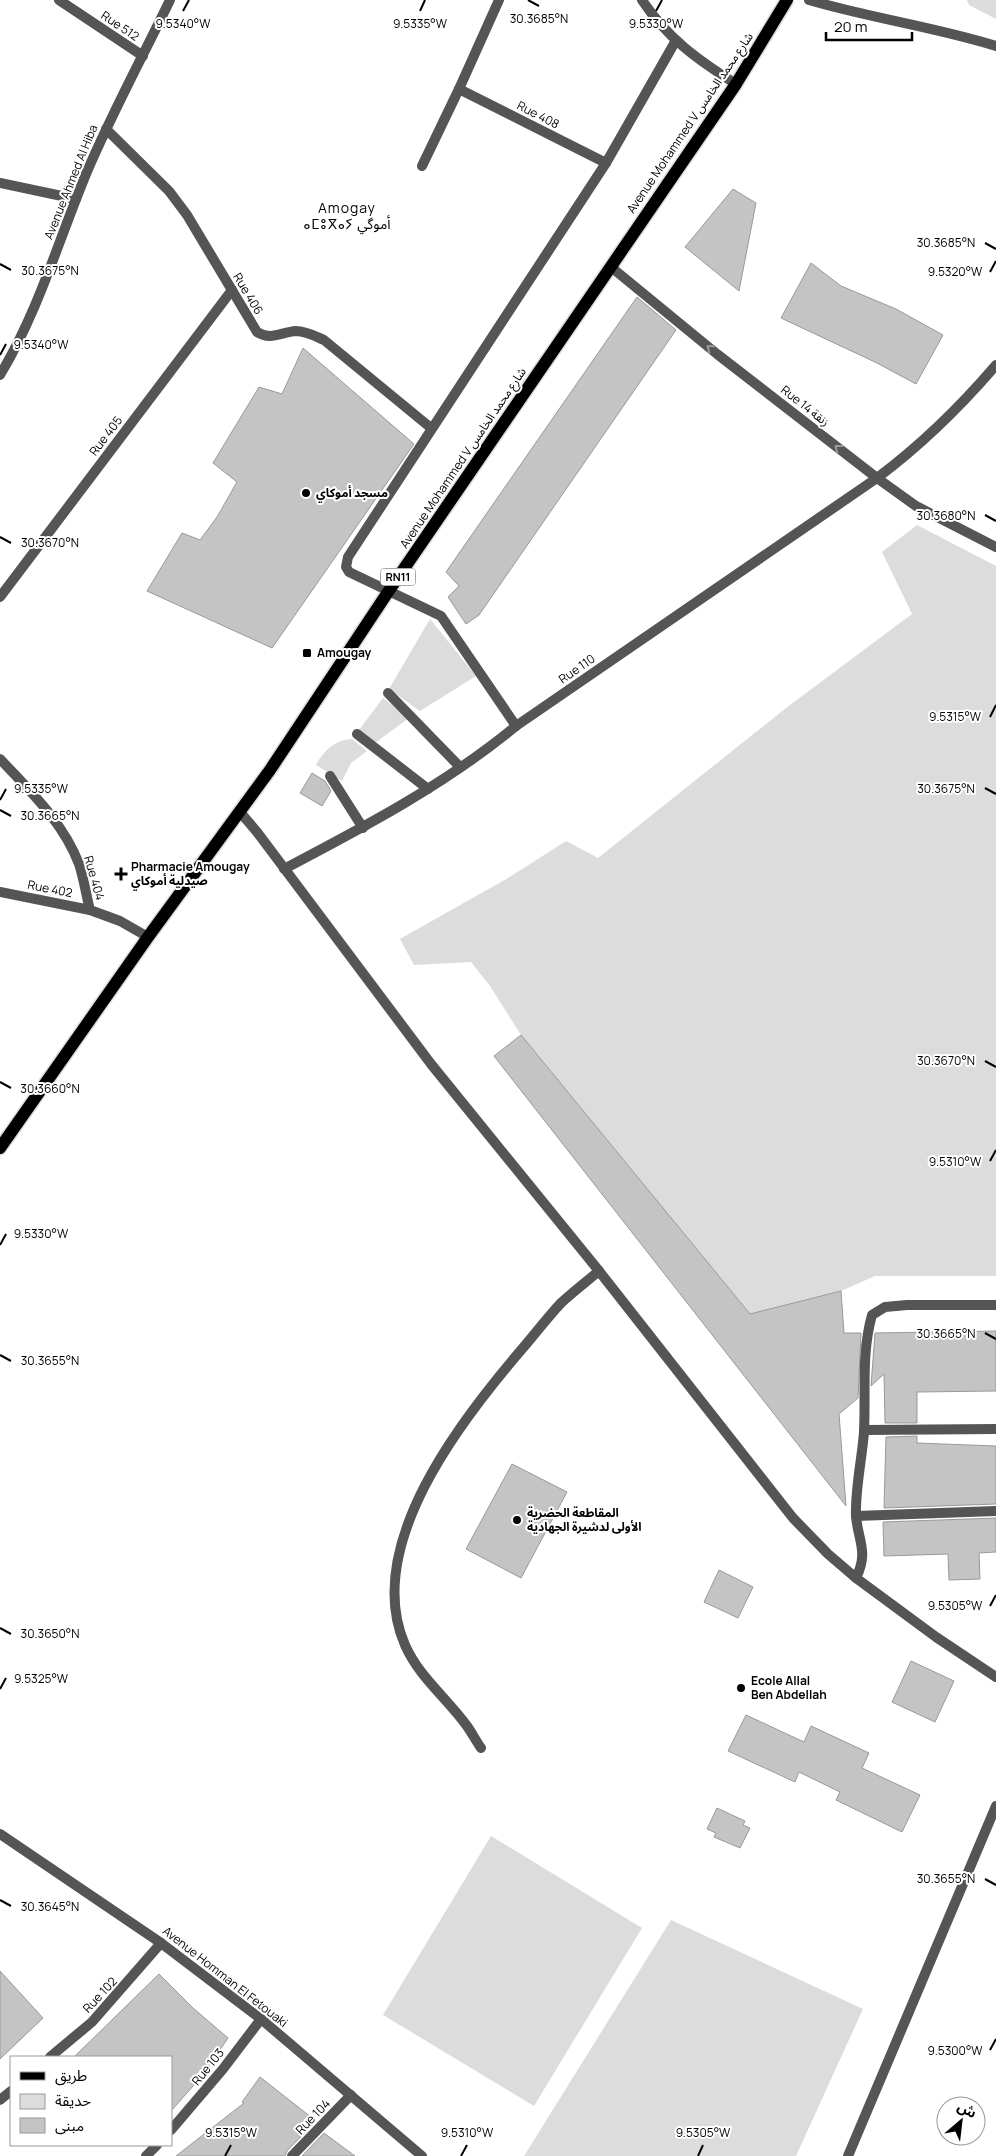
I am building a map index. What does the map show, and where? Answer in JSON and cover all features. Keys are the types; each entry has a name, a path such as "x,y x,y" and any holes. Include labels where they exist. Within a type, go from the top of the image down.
{"main road":[{"name":"Avenue Mohammed V شارع محمد الخامس","path":"0,1146 148,937 240,812 388,592 736,84 788,0"}],"street":[{"name":"Rue 512","path":"59,0 143,56"},
{"name":"Avenue Ahmed Al Hiba","path":"0,375 21,338 36,304 106,129 170,0"},
{"path":"422,166 499,0"},
{"path":"642,0 675,42 736,84"},
{"path":"809,0 851,13 968,37 996,46"},
{"path":"516,726 441,616 349,572 346,568 348,557 606,163 675,42"},
{"name":"Rue 408","path":"459,89 606,163"},
{"name":"Rue 406","path":"106,129 169,191 187,216 257,332 264,337 294,331 303,332 324,340 431,428"},
{"path":"0,183 76,200"},
{"name":"Rue 14 زنقة","path":"611,267 717,354 877,478 916,506 996,547"},
{"name":"Rue 405","path":"0,597 232,290"},
{"name":"Rue 110","path":"284,869 363,828 428,789 492,746 516,726 877,478 914,450 973,392 996,365"},
{"path":"388,693 460,767"},
{"path":"356,734 428,789"},
{"name":"Rue 404","path":"0,759 45,807 68,840 79,865 90,910"},
{"path":"330,776 363,828"},
{"path":"240,812 431,1064 599,1272 793,1518 828,1554 856,1578 936,1637 996,1677"},
{"name":"Rue 402","path":"0,892 90,910 120,921 148,937"},
{"path":"481,1748 467,1726 419,1670 405,1644 398,1618 395,1585 398,1558 411,1514 440,1460 488,1388 562,1303 599,1272"},
{"path":"856,1578 862,1568 864,1551 856,1516 864,1430 865,1352 872,1315 885,1307 907,1305 996,1305"},
{"path":"864,1430 996,1429"},
{"path":"856,1516 996,1511"},
{"path":"848,2156 996,1806"},
{"name":"Avenue Homman El Fetouaki","path":"0,1834 161,1943 261,2019 422,2156"},
{"name":"Rue 102","path":"51,2056 92,2022 161,1943"},
{"name":"Rue 103","path":"172,2129 223,2069 261,2019"},
{"path":"0,2100 10,2091"},
{"name":"Rue 104","path":"292,2156 351,2095"},
{"path":"146,2156 156,2146"}],"green space":[{"path":"967,0 996,0 996,19 969,5"},
{"path":"917,525 996,566 996,1276 875,1276 841,1291 750,1314 521,1035 490,986 471,962 414,965 400,939 508,878 566,841 598,858 786,708 912,614 882,552"},
{"path":"430,619 476,676 420,711 389,689"},
{"path":"383,698 409,718 375,743 359,730"},
{"path":"352,739 367,751 351,763 342,781 316,765 323,755 335,744"},
{"path":"491,1836 642,1928 534,2106 383,2015"},
{"path":"671,1920 863,2009 796,2156 524,2156"}],"building":[{"path":"733,189 756,203 739,291 685,247"},
{"path":"811,263 841,286 896,309 943,335 916,384 877,363 781,318"},
{"path":"637,297 676,330 479,615 466,624 448,597 459,586 446,572"},
{"name":"مسجد أموكاي","path":"303,348 414,444 272,648 147,591 182,533 200,540 217,517 237,482 213,463 259,387 282,394"},
{"path":"312,773 325,781 331,791 322,806 300,793"},
{"path":"521,1035 750,1314 841,1291 844,1333 861,1333 858,1398 839,1414 846,1506 494,1056"},
{"path":"996,1331 996,1391 917,1392 917,1423 885,1423 884,1374 871,1386 875,1333"},
{"path":"917,1436 917,1443 996,1446 996,1504 884,1508 886,1437"},
{"name":"المقاطعة الحضرية الأولى لدشيرة الجهادية","path":"512,1464 567,1492 521,1578 466,1549"},
{"path":"996,1518 996,1552 979,1553 980,1579 949,1580 948,1554 884,1556 883,1522"},
{"path":"719,1570 753,1587 738,1618 704,1602"},
{"path":"911,1661 954,1681 935,1722 892,1702"},
{"path":"746,1715 804,1742 811,1726 869,1753 862,1768 920,1795 902,1832 836,1800 840,1792 799,1772 795,1782 728,1751"},
{"path":"717,1808 745,1821 743,1825 750,1828 740,1848 714,1837 716,1833 707,1829"},
{"path":"0,1971 43,2018 0,2059"},
{"path":"159,1974 193,2008 228,2038 202,2076 172,2110 172,2056 75,2056"},
{"path":"260,2077 316,2121 287,2151 285,2156 176,2156 244,2103 242,2102"},
{"path":"324,2133 355,2156 302,2156"}],"place":[{"name":"مسجد أموكاي","path":"306,493"},
{"name":"Amougay","path":"307,653"},
{"name":"Pharmacie Amougay صيدلية أموكاي","path":"121,874"},
{"name":"المقاطعة الحضرية الأولى لدشيرة الجهادية","path":"517,1520"},
{"name":"Ecole Allal Ben Abdellah","path":"741,1688"}],"district":[{"name":"Amogay ⴰⵎⵓⴳⴰⵢ أموگي","path":"347,216"}]}
